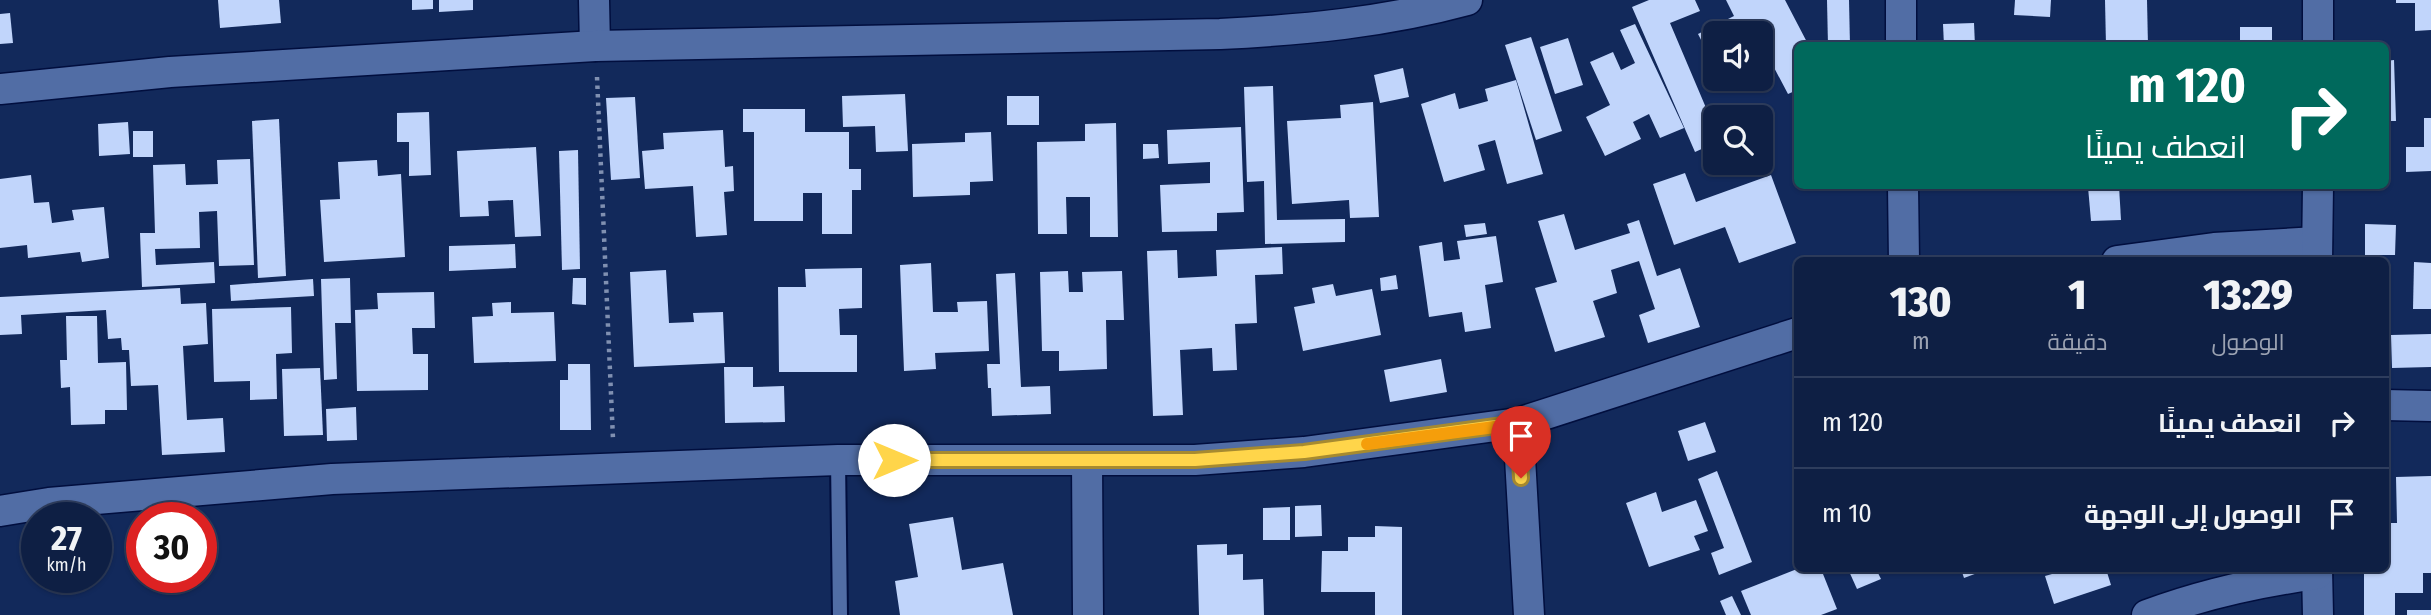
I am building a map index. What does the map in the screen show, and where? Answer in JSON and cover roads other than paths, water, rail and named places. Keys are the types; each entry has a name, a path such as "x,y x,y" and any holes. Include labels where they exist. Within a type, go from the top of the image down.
{"street":[{"path":"594,0 595,46"},
{"path":"0,89 170,72 595,46 1206,35 1291,31 1362,23 1467,0"},
{"path":"1901,0 1901,42"},
{"path":"2318,0 2318,42"},
{"path":"1903,189 1904,257"},
{"path":"2148,257 2227,247 2318,251 2318,189"},
{"path":"0,511 49,503 332,479 838,460 1195,460 1304,452 1518,423 1794,334"},
{"path":"2389,405 2431,406"},
{"path":"1518,423 1529,615"},
{"path":"1087,461 1088,615"},
{"path":"2147,615 2208,594 2312,572"},
{"path":"2317,572 2318,615"}],"lane":[{"path":"838,460 840,615"}]}
